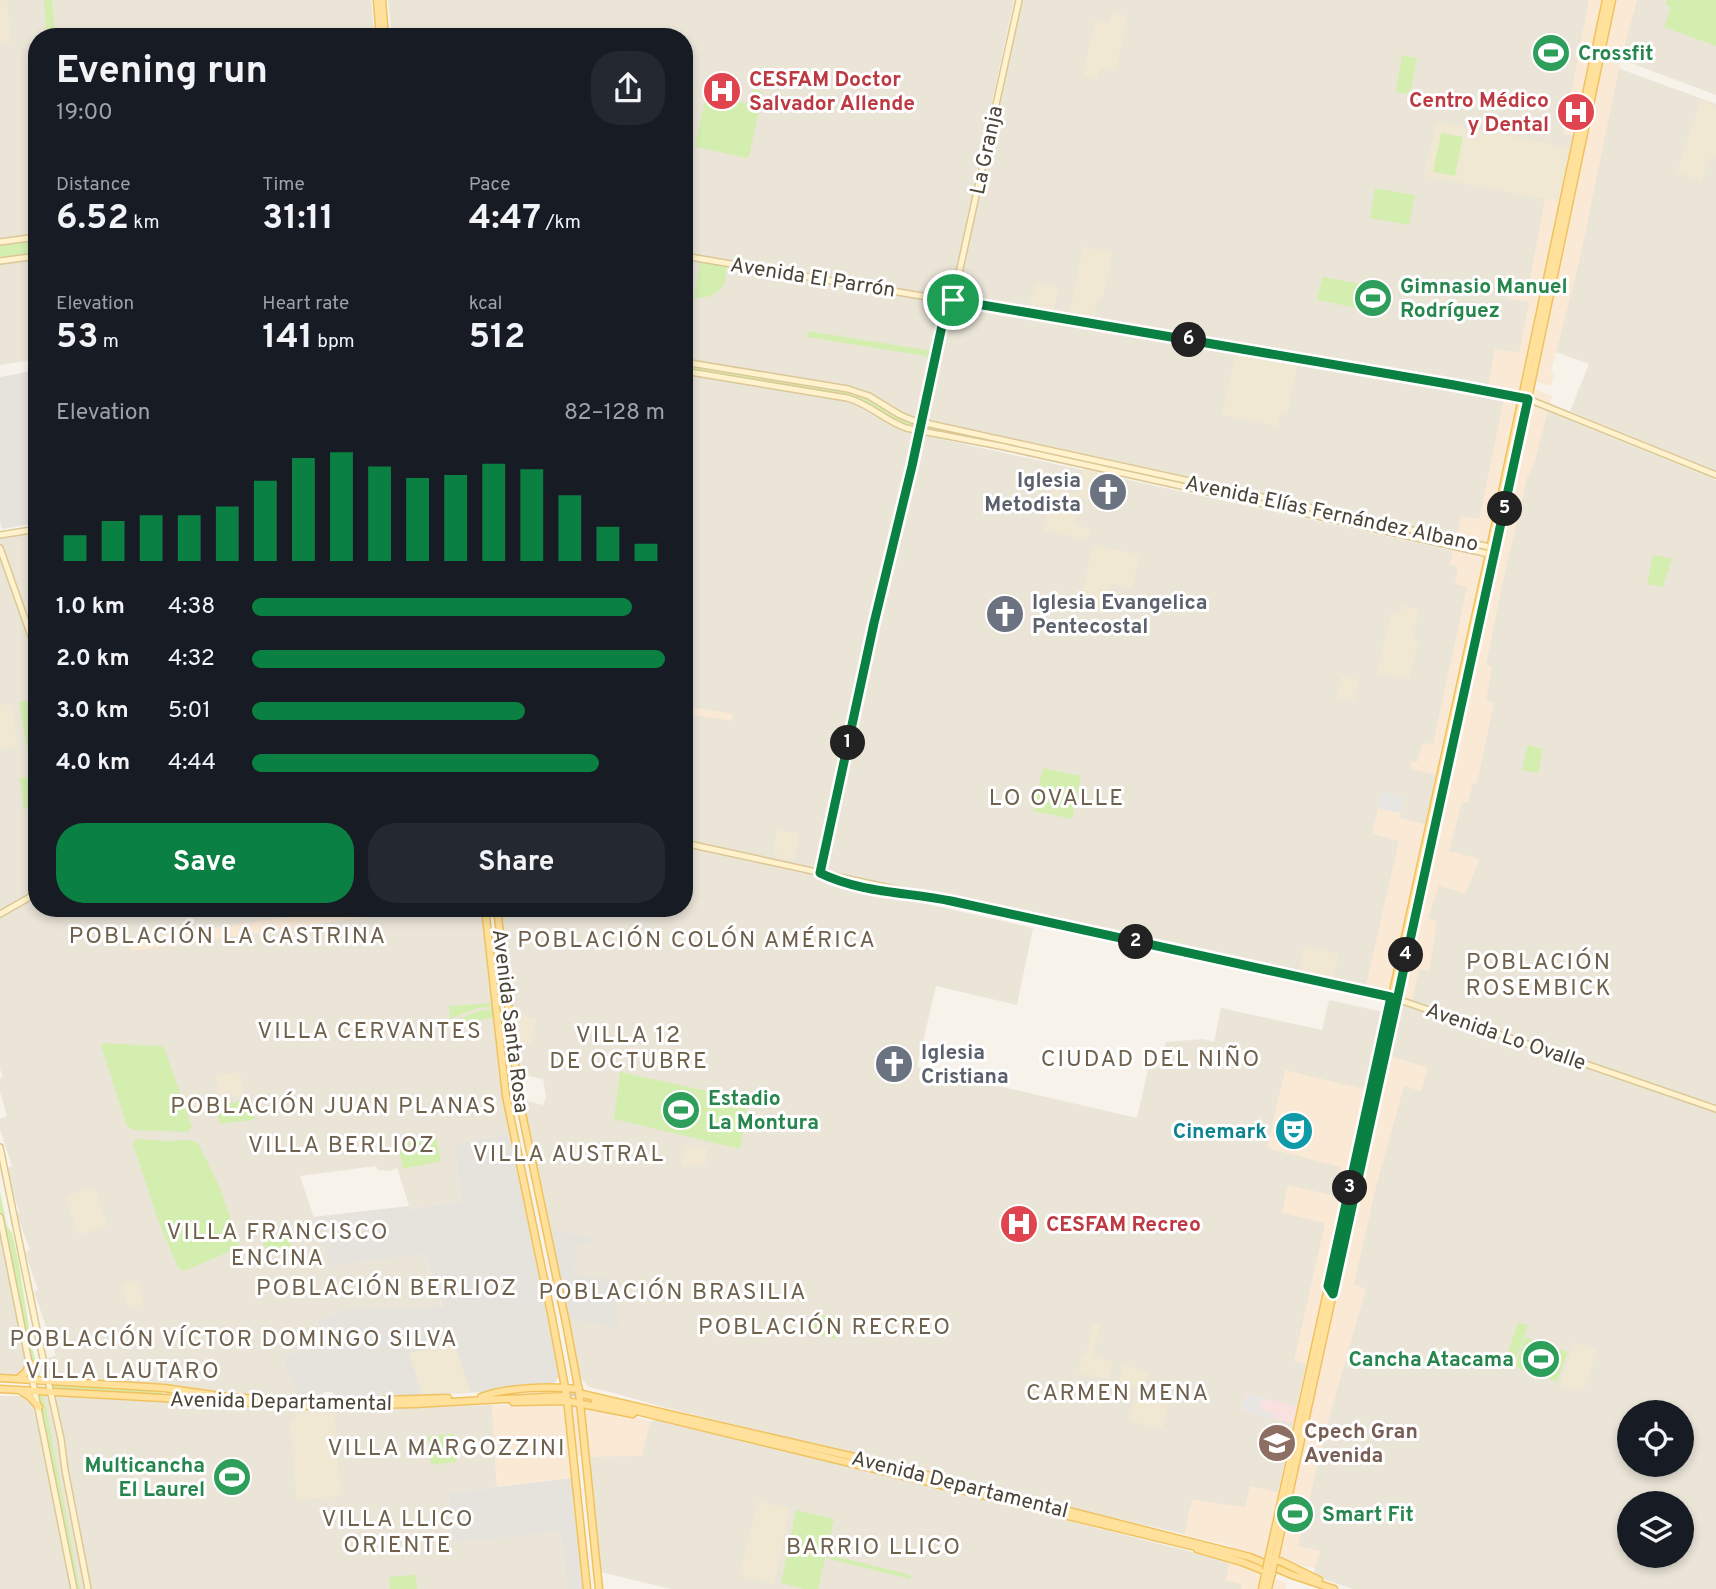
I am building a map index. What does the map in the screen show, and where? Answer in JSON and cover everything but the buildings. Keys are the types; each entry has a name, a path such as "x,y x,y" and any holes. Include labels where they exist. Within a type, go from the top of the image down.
{"main road":[{"path":"379,0 382,28"},
{"name":"La Granja","path":"820,873 943,321 951,309 1019,0"},
{"path":"1525,398 1606,0"},
{"path":"1262,1589 1272,1561 1333,1294 1394,998 1612,0"},
{"path":"0,242 28,238"},
{"path":"0,261 28,257"},
{"name":"Avenida El Parrón","path":"693,257 1525,398 1716,475"},
{"name":"Avenida Elías Fernández Albano","path":"693,364 854,391 874,398 903,417 921,422 1070,458 1491,551"},
{"name":"Avenida Elías Fernández Albano","path":"693,373 851,399 868,405 900,425 1070,458"},
{"path":"0,535 28,530"},
{"path":"0,548 28,627"},
{"name":"Avenida Lo Ovalle","path":"693,845 1394,998 1716,1109"},
{"path":"0,912 28,896"},
{"name":"Avenida Santa Rosa","path":"486,917 505,1092 556,1339 574,1453 587,1589"},
{"name":"Avenida Santa Rosa","path":"498,917 518,1096 581,1396 599,1589"},
{"path":"0,1147 61,1439 88,1589"},
{"path":"1272,1561 1328,1286 1350,1204"},
{"path":"0,1217 74,1589"},
{"path":"1328,1286 1333,1294"},
{"path":"18,1378 24,1374 30,1363"},
{"name":"Avenida Departamental","path":"0,1378 163,1388 216,1396 294,1401 484,1398"},
{"name":"Avenida Departamental","path":"0,1389 297,1406 406,1404 484,1398"},
{"path":"20,1390 39,1407"},
{"path":"484,1398 509,1390 564,1394 631,1402 651,1412"},
{"path":"484,1398 506,1402 564,1394 581,1396 624,1413 651,1412"},
{"name":"Avenida Departamental","path":"651,1412 856,1458 939,1482 1250,1557 1301,1579 1334,1589"},
{"path":"1183,1542 1203,1542 1272,1561 1340,1589"},
{"path":"1183,1542 1269,1572"},
{"name":"Avenida Departamental","path":"1183,1542 1250,1560 1324,1589"},
{"path":"1268,1589 1269,1572"}],"shaded area":[{"path":"0,0 371,0 374,28 28,28 28,360 0,365"},
{"path":"0,0 7,0 11,42 0,43"},
{"path":"388,0 1014,0 948,307 941,316 919,419 904,415 863,390 693,361 693,28 391,28"},
{"path":"1021,0 1601,0 1518,391 957,297"},
{"path":"1589,0 1637,0 1620,64 1579,263 1551,372 1555,374 1551,386 1536,382 1535,389 1552,396 1534,464 1527,478 1486,665 1492,666 1486,700 1494,703 1477,783 1473,783 1468,803 1462,802 1449,851 1480,859 1465,894 1439,885 1428,918 1437,922 1429,971 1419,969 1412,1000 1365,989 1399,841 1372,834 1378,808 1401,813 1400,818 1425,824 1436,775 1410,768 1411,761 1417,762 1423,743 1433,744 1467,587 1455,584 1458,567 1450,564 1461,516 1479,519 1506,389 1488,386 1495,349 1519,353 1529,302 1508,299 1511,281 1529,284 1545,199 1560,201 1574,136 1563,134"},
{"path":"1615,0 1716,0 1716,95 1604,53"},
{"path":"1112,13 1127,16 1116,71 1100,68 1097,79 1083,76 1095,20 1109,23"},
{"path":"1604,63 1716,104 1716,471 1570,411 1589,364 1542,347"},
{"name":"CESFAM Doctor Salvador Allende","path":"714,81 739,86 736,102 706,96 709,83"},
{"path":"1701,100 1716,106 1716,159 1710,157 1701,181 1677,172"},
{"path":"1437,122 1571,148 1560,202 1424,176"},
{"path":"1083,247 1112,252 1103,299 1098,298 1093,320 1069,316"},
{"path":"1035,283 1059,288 1053,313 1029,309"},
{"path":"955,304 1517,400 1488,542 924,419 946,320"},
{"path":"1236,351 1298,362 1287,415 1280,414 1277,426 1222,415"},
{"path":"28,372 28,525 2,529 0,521 0,377"},
{"path":"693,374 843,399 916,431 870,626 816,879 1033,928 1017,1005 936,986 917,1067 1137,1118 1151,1056 1164,1051 1166,1042 1204,1039 1214,1042 1221,1008 1322,1030 1329,1000 1383,1012 1265,1553 1072,1508 589,1387 578,1376 523,1100 543,1105 546,1097 543,1079 519,1074 501,917 693,917"},
{"path":"1531,405 1716,480 1716,1589 1353,1589 1317,1577 1314,1574 1315,1568 1288,1562 1280,1556"},
{"path":"922,435 1482,557 1388,993 824,870 877,624"},
{"path":"1083,469 1102,473 1096,501 1081,498 1075,525 1090,529 1088,540 1043,530 1052,489 1078,494"},
{"path":"28,533 28,917 482,917 500,1081 510,1133 454,1145 462,1201 410,1209 397,1168 389,1171 378,1170 376,1166 300,1176 330,1266 425,1254 443,1308 346,1310 316,1321 324,1342 283,1357 297,1396 250,1395 162,1384 59,1378 53,1373 48,1358 56,1355 34,1292 38,1290 25,1252 30,1250 16,1213 19,1211 7,1168 12,1166 0,1130 0,1119 7,1116 0,1092 0,1078 3,1077 0,1069 0,537"},
{"path":"1093,545 1140,555 1132,588 1110,583 1103,614 1079,609"},
{"path":"1402,606 1419,609 1413,637 1418,639 1409,680 1377,673 1391,612 1400,614"},
{"path":"1342,676 1358,680 1353,701 1337,697"},
{"path":"12,703 17,744 12,748 0,749 0,705"},
{"path":"693,707 733,714 731,721 693,715"},
{"path":"1382,792 1404,797 1400,813 1378,808"},
{"path":"777,830 799,834 794,861 778,858 778,855 773,854"},
{"path":"288,917 367,917 131,951 130,940"},
{"path":"1304,946 1339,954 1333,981 1298,974"},
{"path":"512,1013 536,1019 531,1045 517,1042 515,1039"},
{"path":"1388,1055 1428,1068 1421,1091 1404,1086 1376,1187 1354,1284 1366,1289 1328,1422 1298,1546 1320,1551 1315,1568 1288,1562 1280,1556 1275,1579 1287,1583 1285,1589 1241,1589 1242,1584 1226,1580 1232,1546 1184,1535 1192,1500 1245,1507 1250,1486 1293,1496 1321,1367 1294,1361 1325,1223 1282,1213 1288,1185 1335,1196 1341,1167 1267,1148 1285,1070 1367,1090 1337,1225 1350,1228"},
{"path":"240,1072 243,1095 221,1098 215,1076"},
{"path":"510,1133 559,1376 553,1385 483,1392 352,1398 335,1396 332,1392 324,1392 322,1397 297,1396 283,1357 324,1342 316,1321 346,1310 443,1307 425,1254 330,1266 313,1217 409,1206 411,1209 462,1201 454,1145"},
{"path":"685,1144 707,1149 705,1165 682,1166"},
{"path":"94,1187 107,1225 78,1235 66,1196"},
{"path":"549,1230 592,1237 592,1244 577,1246 574,1274 613,1280 618,1329 567,1318"},
{"path":"0,1237 7,1269 31,1377 0,1375"},
{"path":"136,1281 144,1303 129,1308 121,1285"},
{"path":"1093,1323 1100,1324 1093,1357 1113,1362 1109,1379 1078,1373 1082,1355 1086,1355"},
{"path":"1574,1342 1597,1350 1583,1392 1560,1385"},
{"path":"454,1344 471,1392 422,1394 409,1353"},
{"path":"1123,1365 1149,1372 1144,1389 1119,1382"},
{"path":"1245,1394 1298,1406 1295,1423 1241,1411"},
{"path":"1249,1394 1263,1398 1260,1410 1276,1414 1275,1419 1244,1412 1244,1399 1248,1399"},
{"path":"0,1396 54,1396 334,1411 492,1405 497,1487 448,1493 453,1543 561,1532 567,1589 0,1589"},
{"path":"1135,1397 1168,1405 1162,1429 1129,1421"},
{"path":"492,1405 581,1406 650,1421 642,1456 571,1457 572,1478 497,1487"},
{"path":"584,1406 822,1459 1220,1559 1260,1574 1257,1589 671,1589 600,1572"},
{"path":"294,1412 334,1413 341,1496 297,1500 290,1422 295,1421"},
{"path":"572,1478 584,1589 567,1589 561,1532 453,1543 448,1493"},
{"path":"758,1501 790,1509 774,1584 739,1576"}],"green space":[{"path":"44,0 52,0 55,28 46,28"},
{"path":"1667,0 1716,0 1716,46 1664,27 1671,8 1666,5"},
{"path":"1402,55 1417,58 1410,94 1396,92"},
{"path":"753,89 763,92 749,156 746,158 695,145 706,96 750,104"},
{"path":"1441,133 1463,137 1455,176 1433,172"},
{"path":"1375,188 1415,195 1409,225 1370,218"},
{"path":"28,242 28,254 0,258 0,245"},
{"path":"700,261 727,266 726,277 722,288 715,294 694,298"},
{"path":"1323,277 1367,285 1362,309 1318,300"},
{"path":"808,331 932,351 931,357 807,337"},
{"path":"693,366 855,393 918,424 918,428 901,424 863,400 693,371"},
{"path":"925,424 1489,548 1488,552 924,429"},
{"path":"1653,555 1672,559 1663,587 1647,584"},
{"path":"28,700 27,747 19,702"},
{"path":"1528,745 1543,749 1538,773 1522,770"},
{"path":"1043,768 1081,776 1072,819 1033,811"},
{"path":"28,777 28,808 24,809 20,778"},
{"path":"491,1003 491,1007 478,1008 450,1019 449,1006"},
{"path":"492,1009 493,1018 451,1025 451,1022 479,1011"},
{"path":"104,1043 164,1047 192,1127 188,1132 133,1130 127,1126 101,1046"},
{"name":"Estadio La Montura","path":"620,1072 749,1100 740,1149 614,1119"},
{"path":"252,1101 255,1118 220,1124 215,1105"},
{"path":"436,1136 441,1161 403,1169 398,1144"},
{"path":"137,1139 190,1140 198,1143 220,1188 240,1247 184,1271 178,1268 158,1220 133,1144"},
{"path":"0,1191 18,1260 33,1352 40,1377 34,1377 0,1211"},
{"path":"287,1230 292,1247 267,1252 262,1239"},
{"path":"817,1314 838,1317 836,1338 813,1334"},
{"path":"1518,1322 1528,1325 1513,1368 1504,1364"},
{"name":"Cancha Atacama","path":"1525,1337 1568,1352 1557,1382 1515,1367"},
{"path":"51,1383 161,1390 163,1396 51,1389"},
{"path":"38,1396 44,1396 80,1589 76,1589"},
{"path":"454,1434 456,1462 431,1465 428,1436"},
{"path":"796,1510 834,1519 818,1589 804,1589 781,1583"},
{"path":"830,1555 911,1575 910,1579 829,1559"},
{"path":"416,1575 417,1589 390,1589 389,1577"}],"tunnel":[{"path":"562,1392 582,1394"}],"place":[{"name":"Crossfit","path":"1551,53"},
{"name":"CESFAM Doctor Salvador Allende","path":"722,91"},
{"name":"Centro Médico y Dental","path":"1576,112"},
{"name":"Gimnasio Manuel Rodríguez","path":"1373,298"},
{"name":"Iglesia Metodista","path":"1108,492"},
{"name":"Iglesia Evangelica Pentecostal","path":"1005,614"},
{"name":"Iglesia Cristiana","path":"894,1064"},
{"name":"Estadio La Montura","path":"681,1110"},
{"name":"Cinemark","path":"1294,1131"},
{"name":"CESFAM Recreo","path":"1019,1224"},
{"name":"Cancha Atacama","path":"1541,1359"},
{"name":"Cpech Gran Avenida","path":"1277,1443"},
{"name":"Multicancha El Laurel","path":"232,1477"},
{"name":"Smart Fit","path":"1295,1514"}],"district":[{"name":"LO OVALLE","path":"1057,797"},
{"name":"POBLACIÓN LA CASTRINA","path":"228,935"},
{"name":"POBLACIÓN COLÓN AMÉRICA","path":"697,939"},
{"name":"POBLACIÓN ROSEMBICK","path":"1539,974"},
{"name":"VILLA CERVANTES","path":"370,1030"},
{"name":"VILLA 12 DE OCTUBRE","path":"629,1047"},
{"name":"CIUDAD DEL NIÑO","path":"1151,1058"},
{"name":"POBLACIÓN JUAN PLANAS","path":"334,1105"},
{"name":"VILLA BERLIOZ","path":"342,1144"},
{"name":"VILLA AUSTRAL","path":"569,1153"},
{"name":"VILLA FRANCISCO ENCINA","path":"278,1244"},
{"name":"POBLACIÓN BERLIOZ","path":"387,1287"},
{"name":"POBLACIÓN BRASILIA","path":"673,1291"},
{"name":"POBLACIÓN RECREO","path":"825,1326"},
{"name":"POBLACIÓN VÍCTOR DOMINGO SILVA","path":"234,1338"},
{"name":"VILLA LAUTARO","path":"123,1370"},
{"name":"CARMEN MENA","path":"1118,1392"},
{"name":"VILLA MARGOZZINI","path":"447,1447"},
{"name":"VILLA LLICO ORIENTE","path":"398,1531"},
{"name":"BARRIO LLICO","path":"874,1546"}],"route":[{"path":"953,300 1528,399 1333,1294 1328,1286 1391,997 923,895 886,892 845,883 820,873 943,321 953,300"}]}
